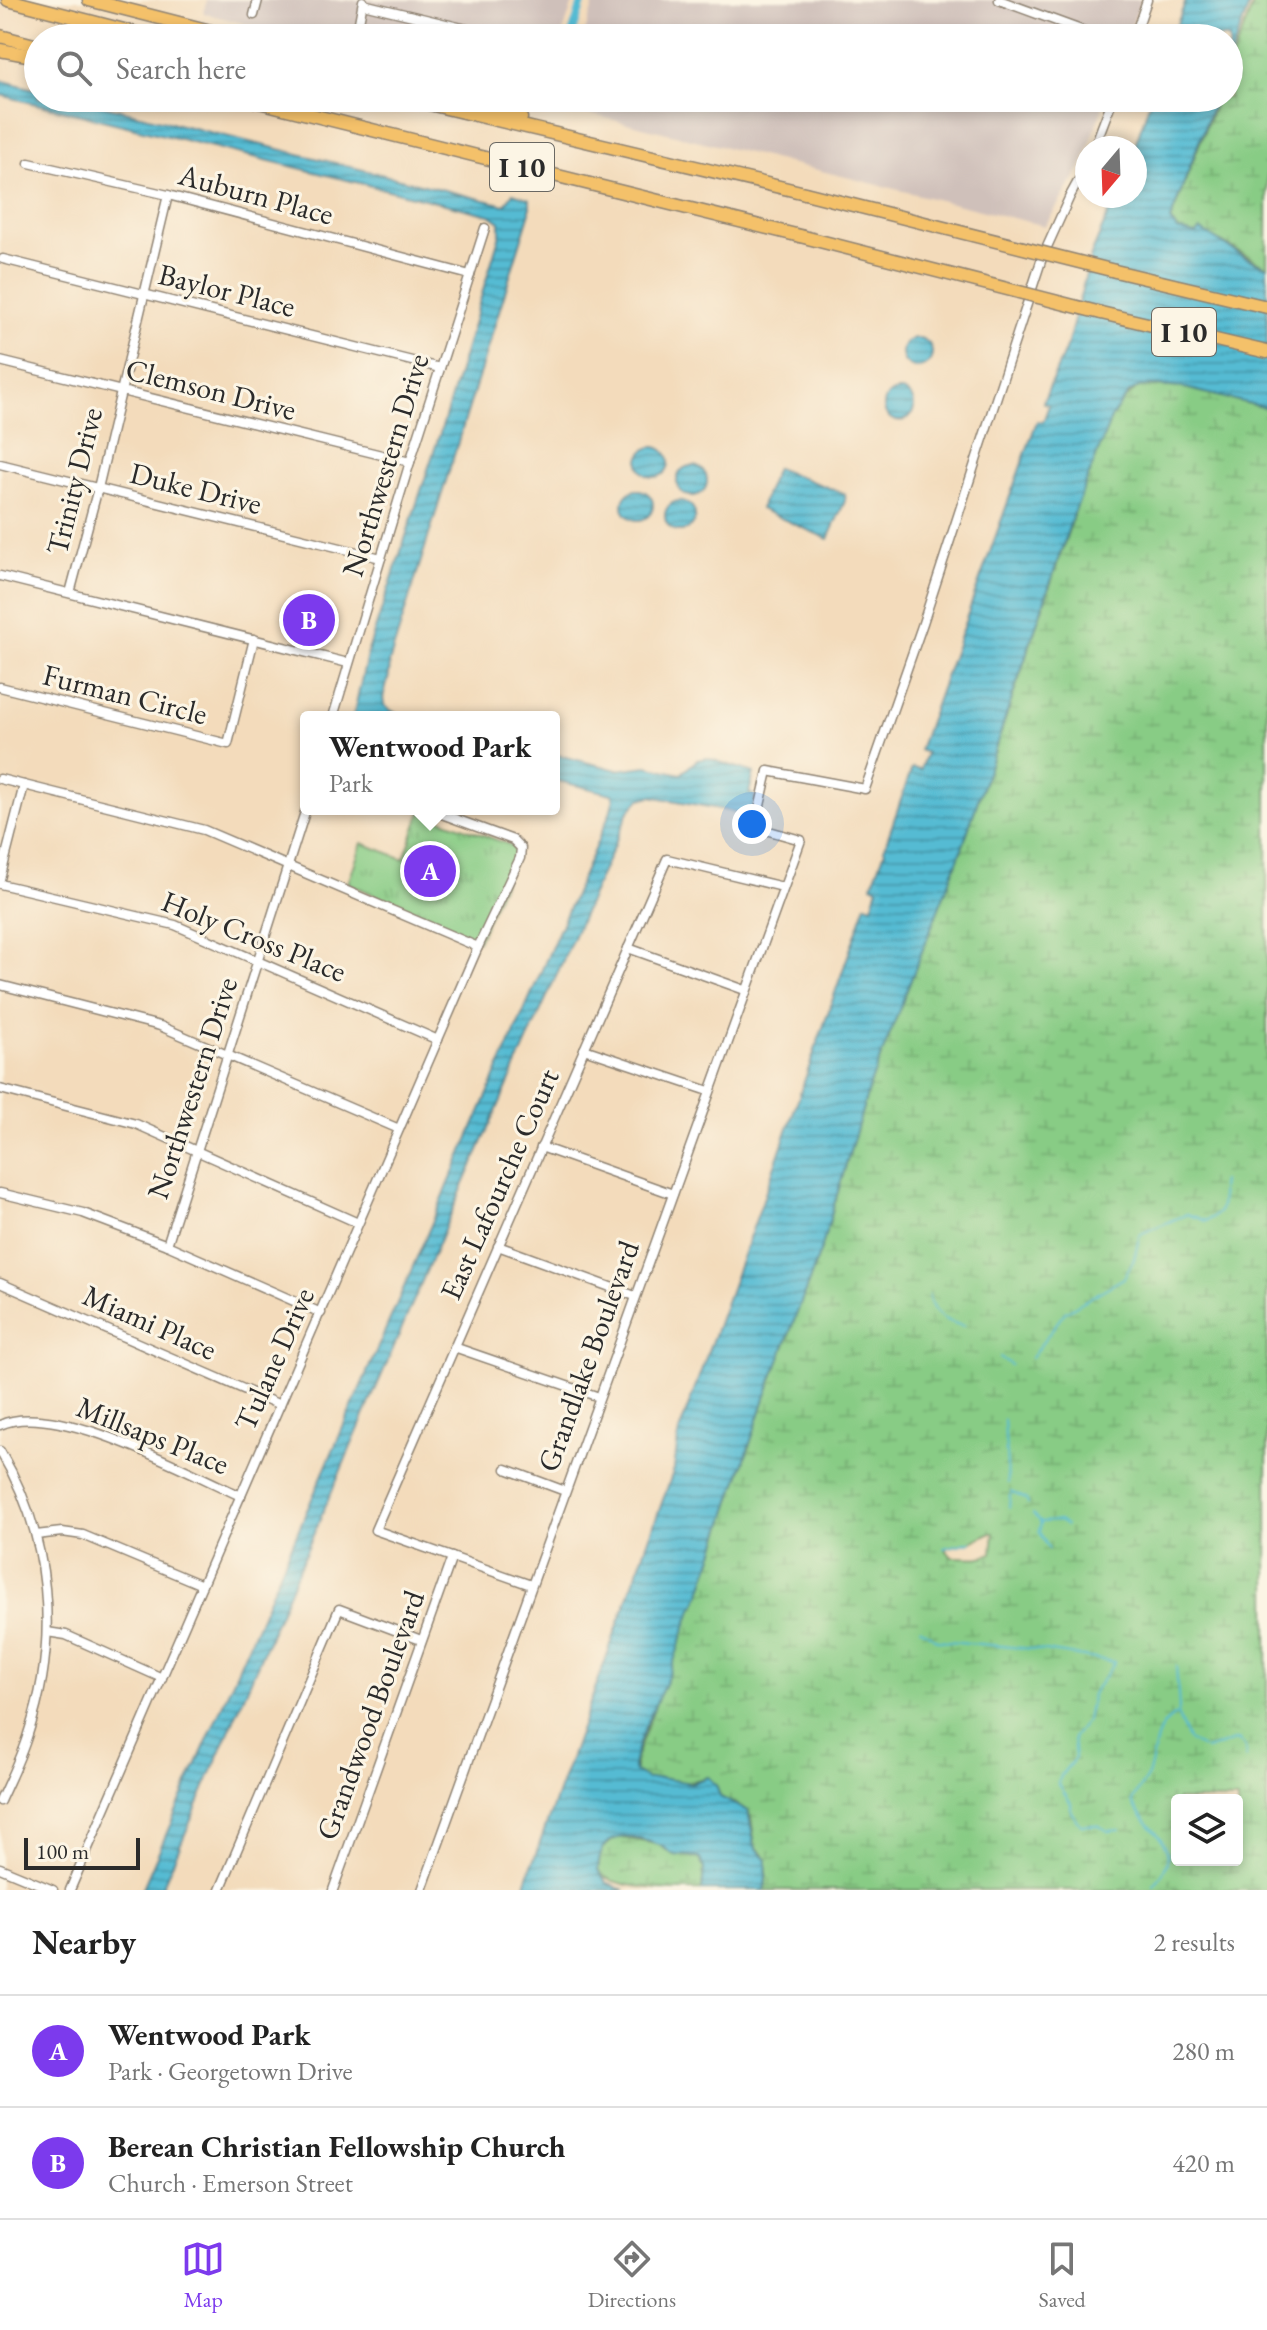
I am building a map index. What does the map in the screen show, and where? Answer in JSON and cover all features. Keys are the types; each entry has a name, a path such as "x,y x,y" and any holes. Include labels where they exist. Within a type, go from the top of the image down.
{"highway":[{"path":"8,0 101,24"},
{"path":"89,0 183,24"},
{"path":"0,36 24,42"},
{"path":"0,50 24,54"},
{"name":"I 10","path":"300,112 1267,352"},
{"name":"I 10","path":"464,112 1267,307"},
{"path":"502,112 592,142"}],"street":[{"path":"254,15 258,0"},
{"path":"999,0 1065,24"},
{"path":"1139,24 1147,0"},
{"path":"359,24 363,2 449,24"},
{"path":"1099,136 1108,112"},
{"name":"Auburn Place","path":"29,163 168,195 470,275"},
{"name":"Grandlake Boulevard","path":"422,1890 801,840 755,827 768,771 865,789 923,623 1042,258 1075,190"},
{"name":"Trinity Drive","path":"70,593 122,392 168,195"},
{"name":"Northwestern Drive","path":"335,711 485,228"},
{"name":"Baylor Place","path":"3,259 440,368"},
{"name":"Clemson Drive","path":"0,361 410,462"},
{"name":"Duke Drive","path":"0,464 381,558"},
{"path":"0,576 348,663"},
{"name":"Furman Circle","path":"0,687 228,744 254,639"},
{"path":"0,779 204,830 478,947"},
{"path":"0,882 24,785"},
{"name":"Northwestern Drive","path":"167,1245 304,815"},
{"name":"Tulane Drive","path":"70,1890 478,947 520,858 521,848 513,840 444,815"},
{"name":"East Lafourche Court","path":"452,1557 375,1530 667,859 783,887"},
{"name":"Holy Cross Place","path":"0,882 175,925 438,1040"},
{"path":"628,948 745,990"},
{"path":"0,985 160,1026 399,1129"},
{"path":"584,1049 709,1091"},
{"path":"0,1089 136,1124 358,1223"},
{"path":"541,1147 673,1194"},
{"path":"0,1193 83,1213 167,1245 321,1313"},
{"path":"498,1246 635,1296"},
{"name":"Miami Place","path":"0,1283 280,1405"},
{"path":"454,1347 599,1397"},
{"name":"Millsaps Place","path":"0,1425 8,1421 31,1419 90,1430 241,1496"},
{"path":"0,1451 26,1501 36,1535 46,1601 47,1632 39,1693 29,1732 0,1801"},
{"path":"506,1469 565,1491"},
{"path":"36,1535 62,1532 83,1535 202,1585"},
{"path":"452,1557 531,1585"},
{"name":"Grandwood Boulevard","path":"333,1890 452,1557"},
{"path":"220,1890 339,1609 421,1640"},
{"path":"47,1632 66,1635 162,1678"},
{"path":"0,1868 53,1890"}],"shaded area":[{"path":"207,0 574,0 566,24 247,24 203,13"},
{"path":"595,0 1141,0 1132,24 587,24"},
{"path":"581,112 1101,112 1093,136 1075,136 1075,177 1045,226"}],"green space":[{"path":"1255,0 1267,0 1267,267 1221,242 1178,230 1170,221 1212,112 1243,112 1243,30"},
{"path":"1155,386 1185,388 1267,408 1267,1890 765,1890 767,1872 764,1855 755,1846 751,1817 742,1807 720,1797 716,1785 708,1777 684,1783 647,1779 635,1772 635,1759 690,1612 700,1595 765,1398 821,1249 869,1087 960,854 1083,487 1112,416 1121,402 1139,387","holes":["994,1533 992,1553 987,1555 977,1558 952,1557 945,1548"]},
{"path":"420,815 429,815 516,847 478,941 348,883 362,843 404,859"},
{"path":"616,1837 658,1844 674,1855 687,1854 700,1859 704,1869 702,1890 644,1888 605,1877 598,1870 601,1850"}],"water":[{"path":"1186,0 1251,0 1242,24 1177,24"},
{"path":"0,80 24,86 24,101 0,95"},
{"path":"69,112 129,112 505,205 513,193 530,199 530,212 389,663 384,702 393,711 354,711 368,651 444,421 500,234 500,222 490,215"},
{"path":"1146,112 1210,112 1170,221 1178,230 1195,234 1201,230 1246,258 1267,267 1267,408 1185,388 1155,386 1139,387 1129,393 1112,416 1071,521 960,854 869,1087 821,1249 765,1398 700,1595 639,1742 633,1766 635,1772 647,1779 691,1783 708,1777 716,1785 720,1797 748,1811 755,1846 767,1860 765,1890 702,1890 704,1869 700,1859 675,1855 659,1845 627,1837 610,1841 604,1847 598,1870 606,1882 624,1890 523,1890 674,1469 679,1432 866,904 872,906 878,888 872,885 912,768 920,770 926,753 919,750 1037,421 1043,422 1049,405 1043,402 1068,343 1091,255 1111,208 1147,208 1147,136 1138,136"},
{"path":"917,338 928,342 932,353 928,364 917,368 906,364 902,353 906,342"},
{"path":"899,391 910,395 914,406 910,417 899,421 888,417 884,406 888,395"},
{"path":"654,447 665,451 669,462 665,473 654,477 643,473 639,462 643,451"},
{"path":"692,466 703,470 707,481 703,492 692,496 681,492 677,481 681,470"},
{"path":"776,468 845,494 845,501 828,539 760,509"},
{"path":"638,490 649,494 653,505 649,516 638,520 627,516 623,505 627,494"},
{"path":"680,501 691,505 695,516 691,527 680,531 669,527 665,516 669,505"},
{"path":"560,756 617,770 647,766 681,774 697,760 707,758 754,773 749,793 755,796 751,815 651,796 640,799 629,811 449,1218 161,1890 142,1890 610,813 614,798 612,794 560,781"}],"waterway":[{"path":"575,24 583,0"},
{"path":"1031,1358 1065,1312 1124,1278 1134,1259 1140,1234 1187,1214 1206,1221 1218,1213 1222,1204 1222,1181"},
{"path":"929,1295 936,1312 952,1323 965,1326"},
{"path":"1000,1357 1011,1365"},
{"path":"1004,1420 1008,1483"},
{"path":"1011,1492 1026,1499 1028,1504"},
{"path":"1009,1508 1010,1495"},
{"path":"1033,1514 1041,1522 1059,1521 1066,1525"},
{"path":"1041,1522 1039,1532 1049,1549"},
{"path":"944,1548 971,1542"},
{"path":"920,1628 938,1640 1032,1649 1115,1662 1092,1694 1087,1720 1073,1738 1075,1758 1058,1783 1071,1803 1071,1812 1081,1825 1098,1825 1108,1831 1120,1830"},
{"path":"1176,1666 1177,1714 1188,1740 1206,1750 1238,1740 1245,1747 1246,1758"},
{"path":"1154,1885 1164,1871 1166,1849 1132,1802 1148,1775 1159,1733 1177,1714"}],"place":[{"name":"Berean Christian Fellowship Church","path":"309,620"},
{"name":"Wentwood Park","path":"430,871"}]}
